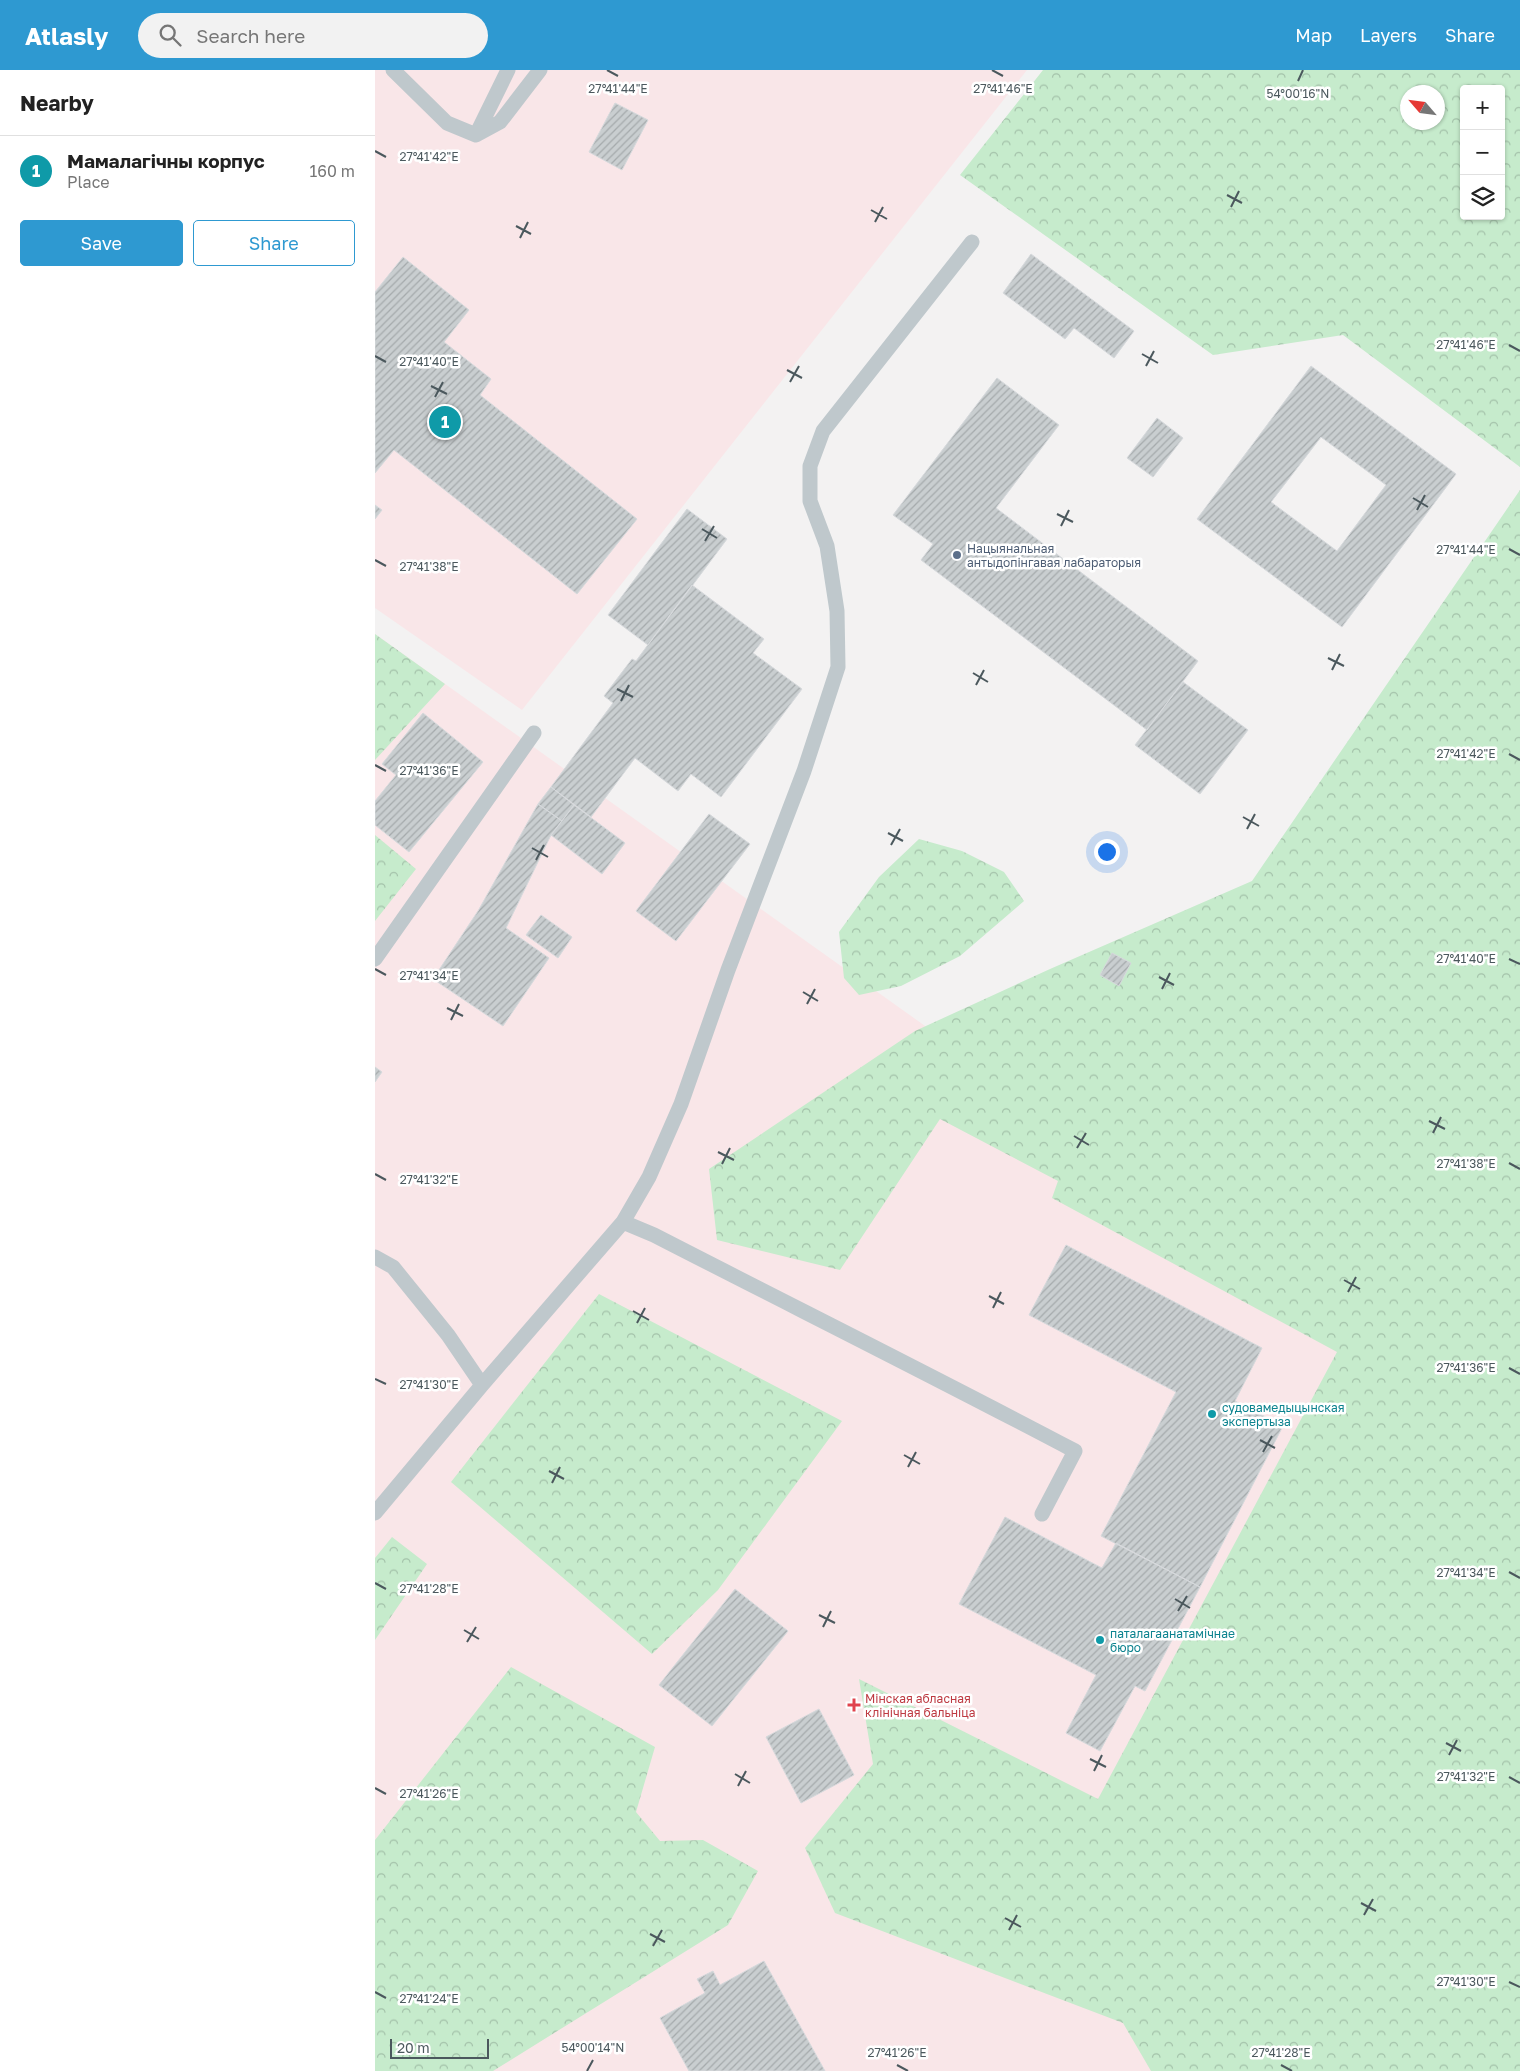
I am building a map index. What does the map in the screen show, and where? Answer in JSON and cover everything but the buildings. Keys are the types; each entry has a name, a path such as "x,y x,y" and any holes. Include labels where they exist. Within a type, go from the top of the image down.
{"lane":[{"path":"393,70 447,123 476,135"},
{"path":"476,135 508,70"},
{"path":"476,135 500,122 540,70"},
{"path":"375,1513 623,1222 649,1177 681,1104 728,970 804,771 838,667 837,611 827,546 810,501 810,466 823,431 972,242"},
{"path":"375,959 534,733"},
{"path":"623,1222 654,1235 925,1372 1075,1451 1042,1514"},
{"path":"375,1258 393,1267 448,1334 482,1386"}],"shaded area":[{"path":"375,70 1027,70 522,710 375,608"},
{"name":"Мінская абласная клінічная бальніца","path":"375,634 1363,1338 1302,2071 375,2071"}],"green space":[{"path":"1043,70 1520,70 1520,467 1343,335 1213,355 960,175"},
{"path":"1520,490 1520,2071 1151,2071 1123,2023 835,1913 805,1848 873,1764 859,1679 1098,1799 1337,1352 1052,1198 1058,1181 940,1119 840,1270 717,1240 709,1169 915,1031 1050,969 1252,881"},
{"path":"375,634 445,684 375,760"},
{"path":"375,835 416,869 375,921"},
{"path":"919,839 962,851 1004,872 1024,901 960,956 901,986 859,995 844,978 839,932 879,877"},
{"path":"599,1294 842,1421 718,1590 652,1654 451,1482"},
{"path":"392,1537 427,1564 375,1640 375,1558"},
{"path":"511,1667 655,1747 636,1812 660,1841 703,1840 758,1871 728,1925 493,2071 375,2071 375,1840"}],"place":[{"name":"Мамалагічны корпус","path":"445,422"},
{"name":"Нацыянальная антыдопінгавая лабараторыя","path":"957,555"},
{"name":"судовамедыцынская экспертыза","path":"1212,1414"},
{"name":"паталагаанатамічнае бюро","path":"1100,1640"},
{"name":"Мінская абласная клінічная бальніца","path":"854,1705"}]}
